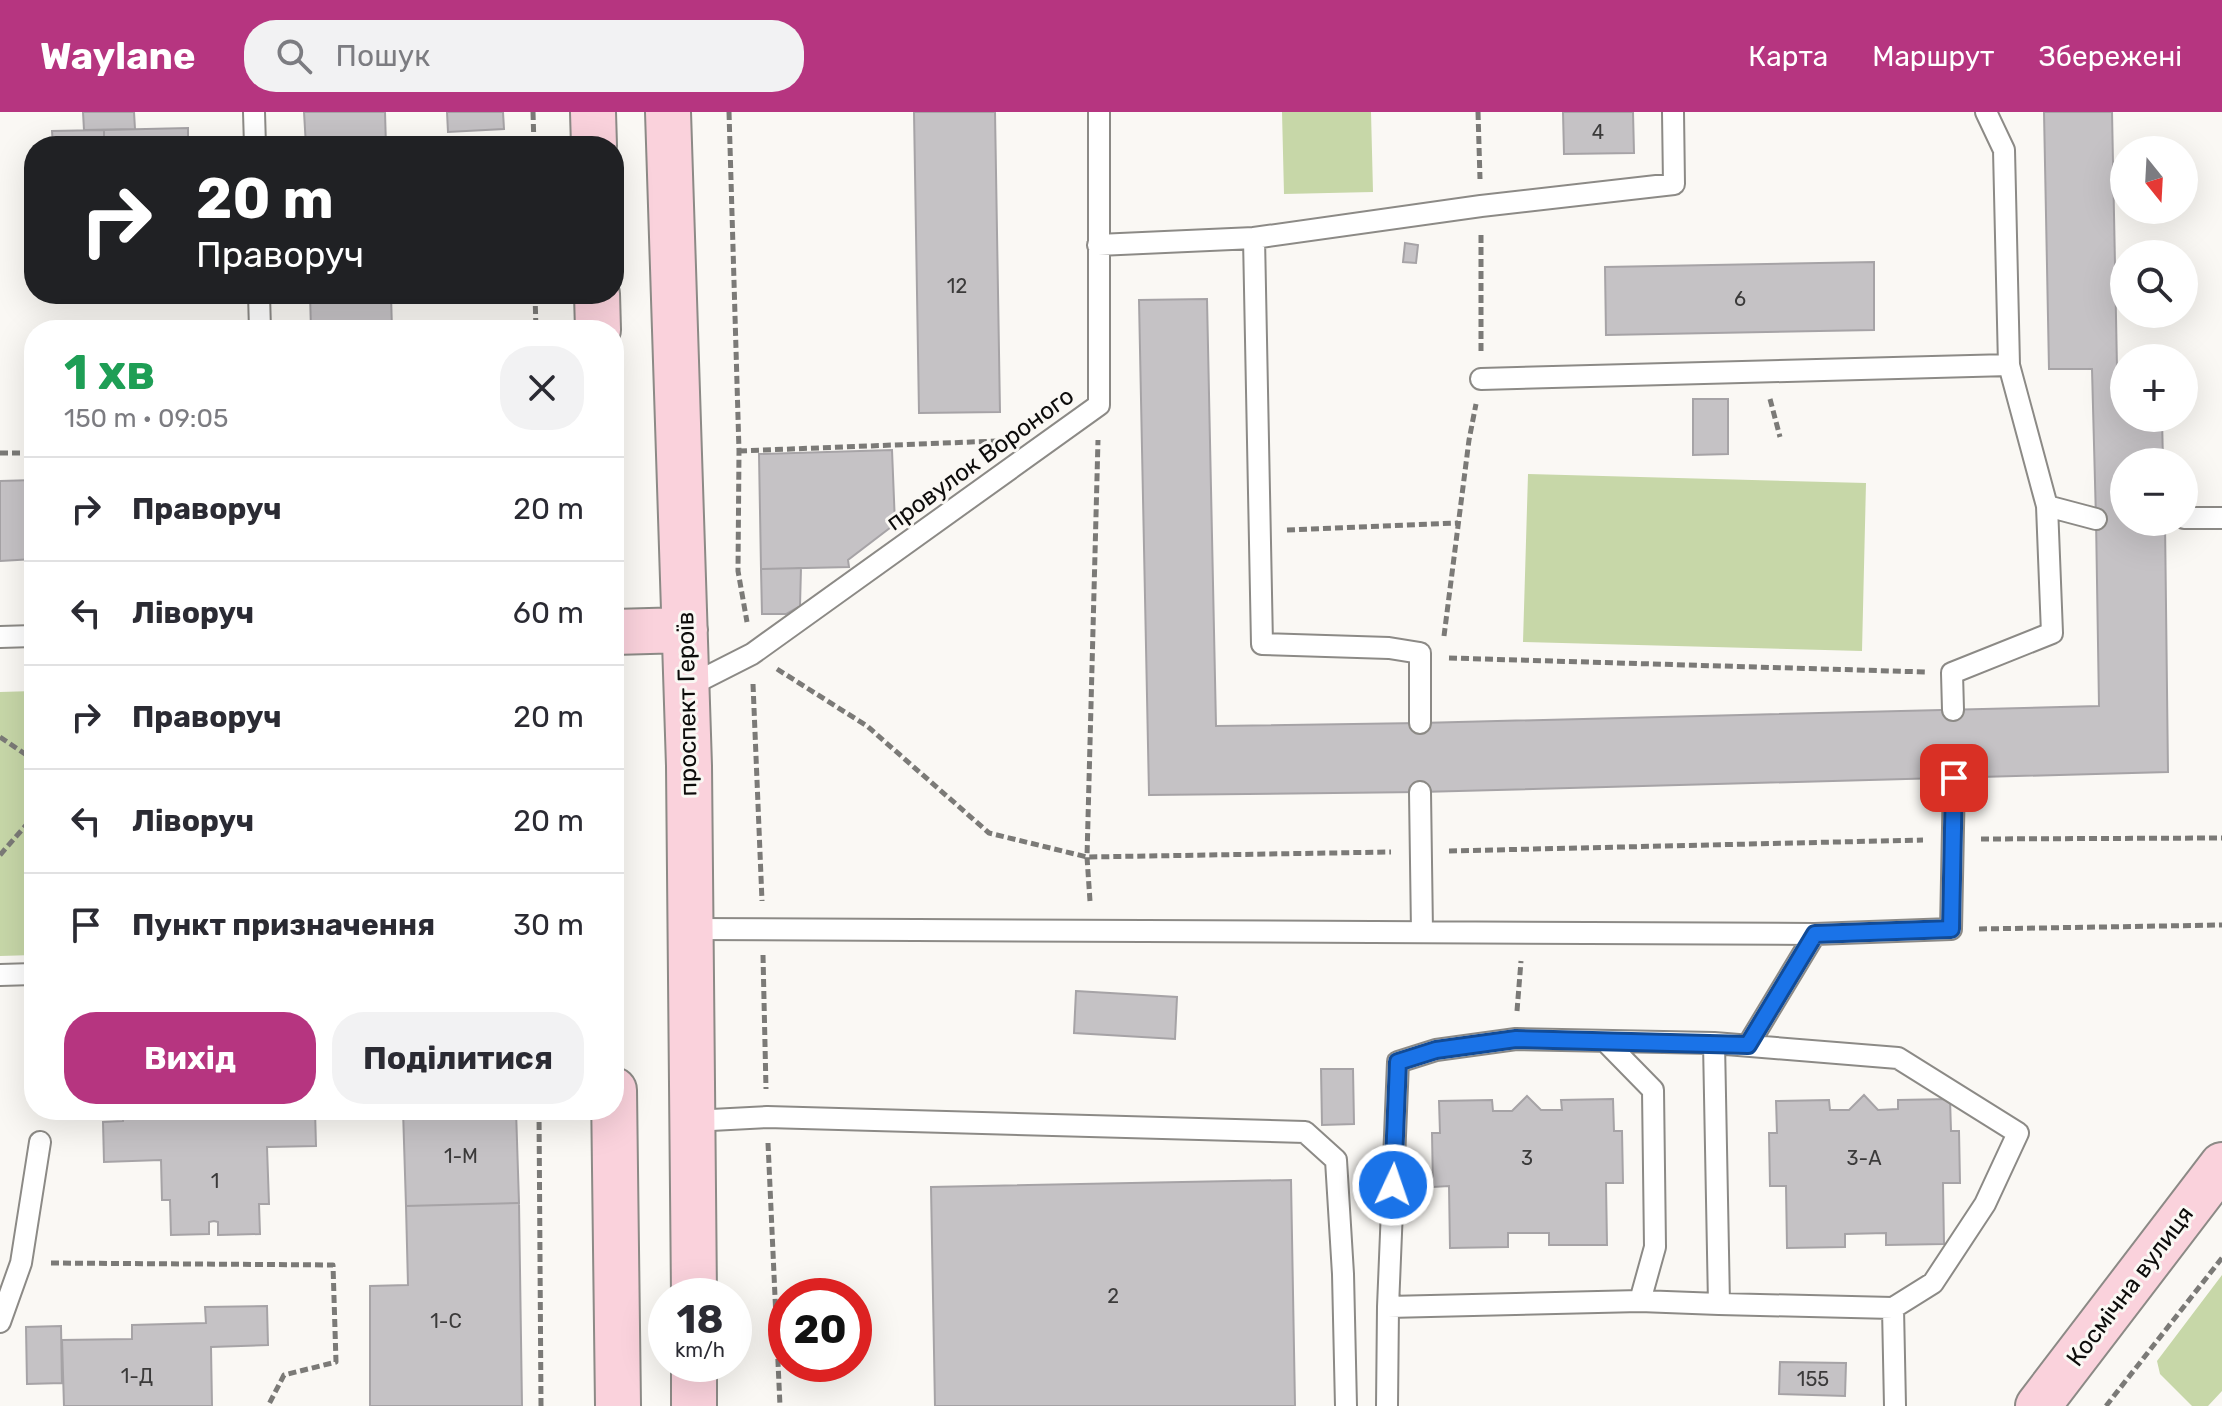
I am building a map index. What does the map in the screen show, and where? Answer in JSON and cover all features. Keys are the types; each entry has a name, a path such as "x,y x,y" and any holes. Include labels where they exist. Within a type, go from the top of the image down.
{"main road":[{"path":"593,112 594,136"},
{"name":"проспект Героїв","path":"668,112 687,687 694,1278"},
{"path":"624,632 685,630"},
{"path":"614,1120 618,1406"},
{"name":"Космічна вулиця","path":"2038,1406 2222,1165"},
{"path":"694,1382 694,1406"}],"lane":[{"path":"254,112 255,136"},
{"name":"провулок Вороного","path":"687,687 752,654 1099,405 1099,112"},
{"path":"1098,245 1254,238 1481,206 1674,184 1673,112"},
{"path":"1953,710 1952,673 2052,633 2047,506 2009,365 2004,150 1986,112"},
{"path":"1254,238 1262,644 1389,648 1420,653 1420,723"},
{"path":"1481,379 2009,365"},
{"path":"2047,506 2096,519"},
{"path":"2198,518 2222,518"},
{"path":"0,637 24,636"},
{"path":"692,929 1815,934 1951,929 1954,778"},
{"path":"1420,792 1422,932"},
{"path":"1748,1045 1815,934"},
{"path":"0,975 24,974"},
{"path":"1387,1406 1388,1307 1398,1062 1436,1050 1516,1039 1714,1043 1898,1058 2018,1133 1985,1204 1933,1283 1893,1308 1640,1301 1388,1307"},
{"path":"1606,1042 1653,1090 1655,1247 1640,1301"},
{"path":"1714,1043 1719,1304"},
{"path":"692,1121 767,1117 1305,1132 1336,1160 1346,1406"},
{"path":"0,1322 21,1263 40,1142"},
{"path":"1893,1308 1895,1406"}],"path":[{"path":"533,112 534,136"},
{"path":"729,112 739,451 738,571 752,654 780,1406"},
{"path":"1763,371 1780,437"},
{"path":"1092,930 1087,857 1099,405"},
{"path":"739,451 1054,439"},
{"path":"0,453 24,453"},
{"path":"1260,532 1458,523"},
{"path":"1420,653 1441,658 1952,673"},
{"path":"752,654 867,726 989,833 1087,857 1953,840 2222,838"},
{"path":"0,737 24,753"},
{"path":"0,855 24,827"},
{"path":"1951,929 2222,925"},
{"path":"1516,1039 1524,933"},
{"path":"539,1120 541,1406"},
{"path":"2106,1406 2222,1258"},
{"path":"21,1263 333,1265 336,1362 284,1375 268,1406"}],"green space":[{"path":"1282,112 1371,112 1373,192 1284,194"},
{"path":"1528,474 1866,483 1862,651 1523,642"},
{"path":"24,691 24,955 0,956 0,692"},
{"path":"2222,1275 2222,1391 2208,1406 2192,1406 2160,1374 2157,1361"}],"building":[{"path":"83,112 134,112 135,129 84,130"},
{"path":"304,112 385,112 386,136 305,136"},
{"path":"304,112 385,112 386,136 305,136"},
{"path":"447,112 503,112 504,129 448,132"},
{"path":"914,112 995,112 1000,412 919,413"},
{"path":"1563,112 1633,112 1634,153 1564,154"},
{"path":"2044,112 2112,112 2110,224 2114,224 2114,240 2110,240 2110,328 2116,328 2117,344 2110,344 2110,432 2162,432 2163,448 2110,448 2110,536 2165,536 2168,772 1420,792 1149,795 1139,300 1207,299 1216,726 2099,706 2092,369 2049,369"},
{"path":"188,128 188,136 104,136 104,130"},
{"path":"104,130 104,136 52,136 52,131"},
{"path":"1405,243 1418,245 1416,263 1403,262"},
{"path":"1874,262 1874,330 1606,335 1605,267"},
{"path":"310,304 391,304 392,320 311,320"},
{"path":"310,304 391,304 392,320 311,320"},
{"path":"1693,399 1728,399 1728,454 1693,455"},
{"path":"892,450 895,524 848,560 849,567 761,569 759,454"},
{"path":"24,480 24,560 0,561 0,481"},
{"path":"24,480 24,560 0,561 0,481"},
{"path":"801,568 800,606 786,614 762,614 761,569"},
{"path":"1076,991 1177,997 1175,1039 1074,1033"},
{"path":"1321,1069 1353,1069 1354,1124 1322,1125"},
{"path":"1864,1095 1878,1110 1898,1109 1898,1100 1950,1099 1951,1131 1959,1131 1960,1183 1943,1183 1944,1244 1886,1245 1886,1233 1845,1234 1845,1247 1787,1248 1786,1186 1770,1186 1769,1133 1777,1133 1776,1101 1829,1100 1830,1110 1849,1110"},
{"path":"1527,1096 1541,1110 1562,1110 1561,1100 1613,1099 1614,1131 1622,1131 1623,1183 1606,1183 1607,1245 1549,1245 1549,1233 1508,1233 1508,1247 1450,1248 1449,1186 1433,1187 1432,1133 1440,1133 1439,1101 1492,1100 1493,1111 1512,1111"},
{"path":"315,1120 316,1146 267,1147 269,1204 259,1204 260,1234 218,1235 218,1222 214,1221 209,1222 209,1234 171,1235 170,1200 162,1200 161,1160 104,1162 103,1122"},
{"path":"403,1120 516,1120 519,1203 406,1206"},
{"path":"1291,1180 1295,1406 935,1406 931,1187"},
{"path":"519,1203 522,1406 370,1406 370,1286 408,1285 406,1206"},
{"path":"267,1306 268,1345 211,1347 212,1406 64,1406 62,1340 132,1339 132,1325 206,1323 205,1307"},
{"path":"61,1326 62,1383 27,1384 26,1327"},
{"path":"1780,1362 1846,1363 1845,1396 1779,1394"}],"route":[{"path":"1393,1185 1398,1062 1436,1050 1516,1039 1748,1045 1815,934 1951,929 1954,778"}]}
